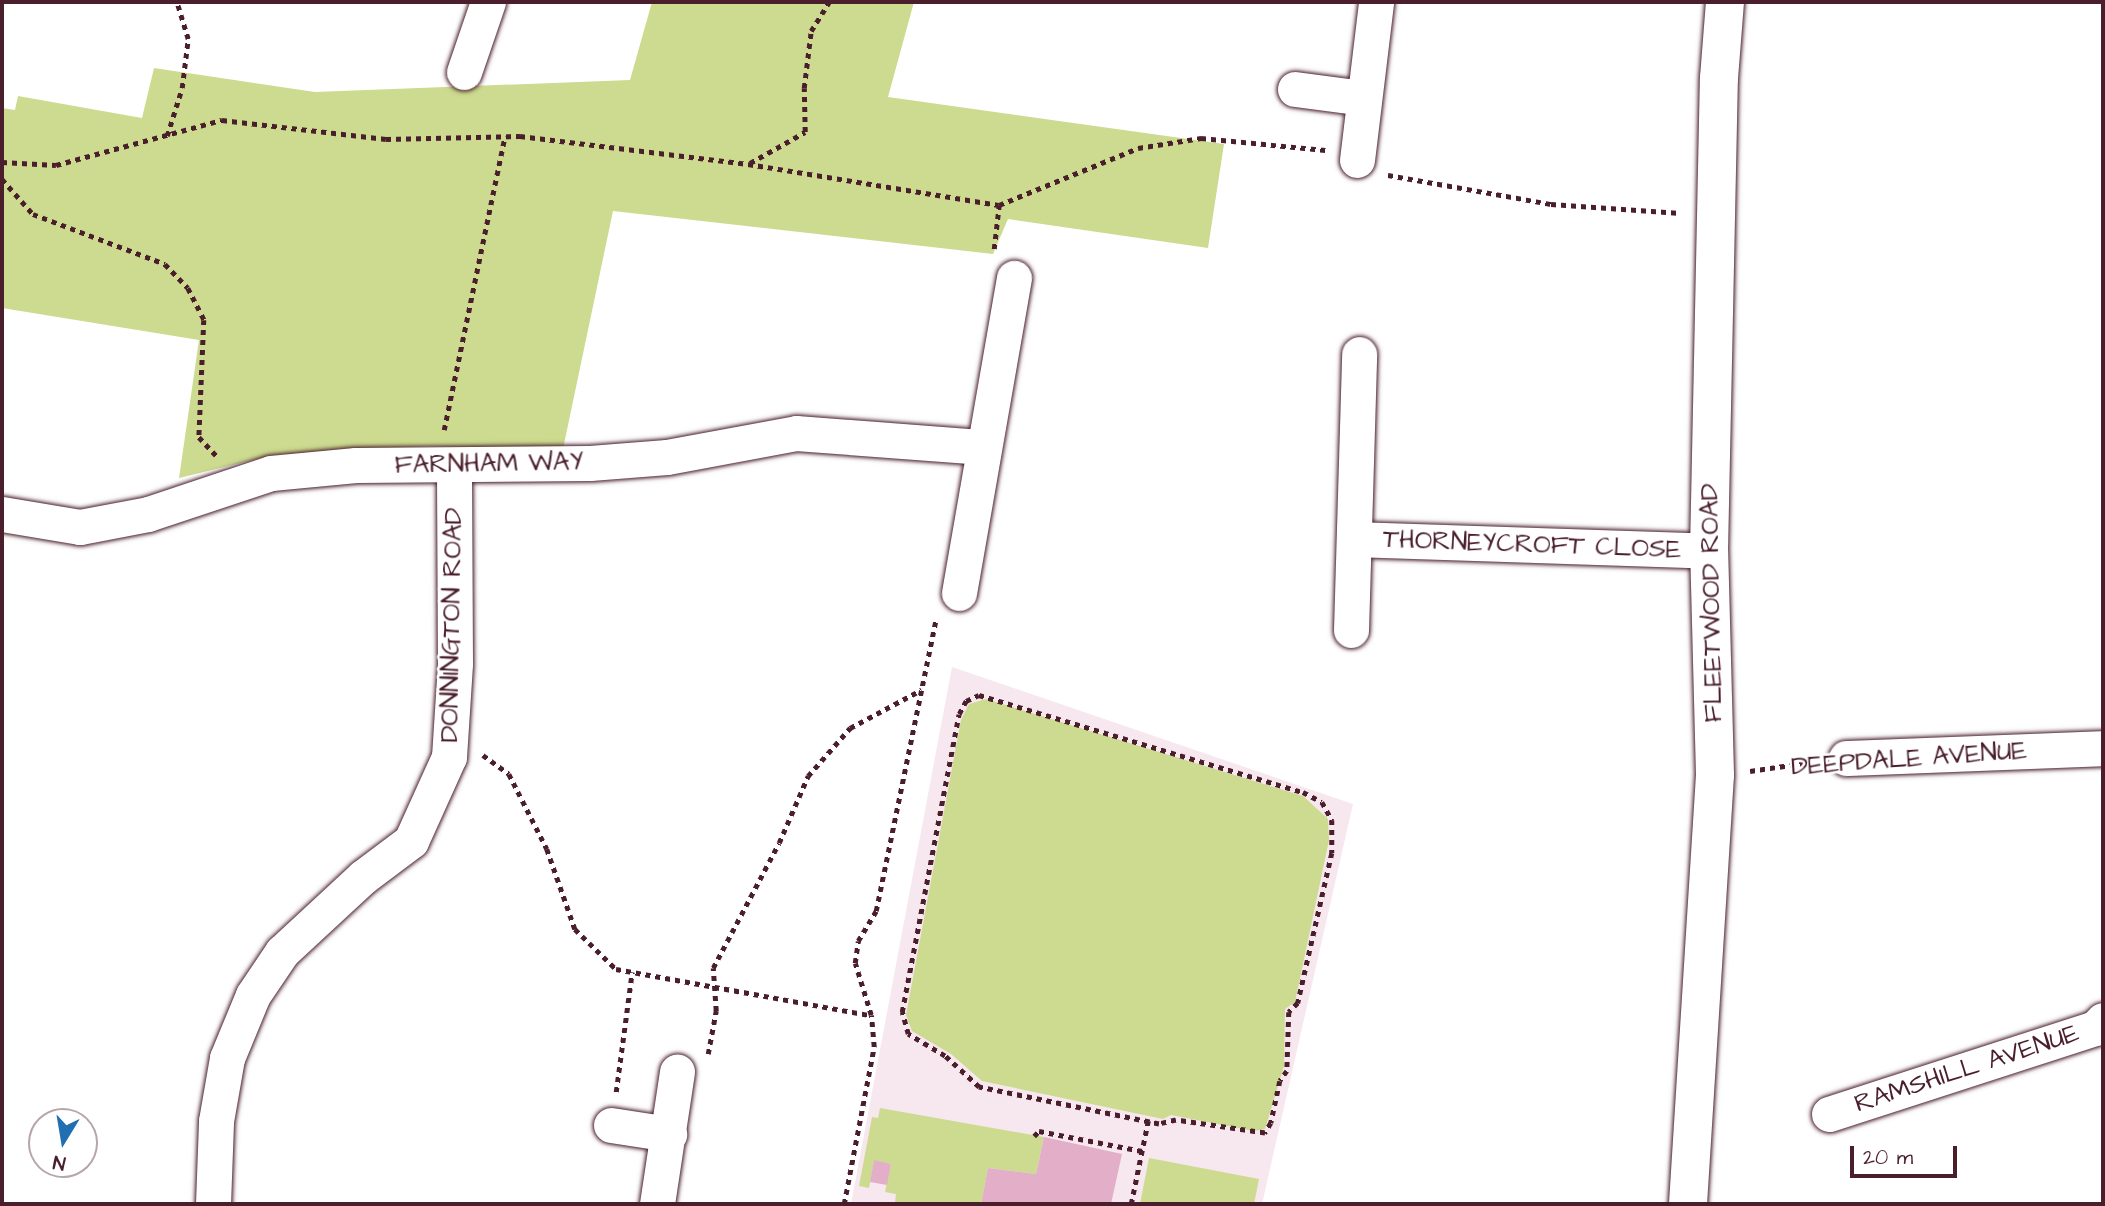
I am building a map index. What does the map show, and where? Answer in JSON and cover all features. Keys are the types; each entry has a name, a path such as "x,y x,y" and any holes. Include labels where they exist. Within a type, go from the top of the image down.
{"main road":[{"name":"FLEETWOOD ROAD","path":"1688,1204 1715,775 1709,551 1716,215 1725,2"}],"street":[{"path":"464,72 488,2"},
{"path":"1357,156 1376,2"},
{"path":"1295,89 1363,98"},
{"path":"958,593 1014,278"},
{"name":"THORNEYCROFT CLOSE","path":"1351,630 1359,354"},
{"name":"FARNHAM WAY","path":"2,514 80,527 148,514 271,473 356,465 454,467 667,457 796,433 983,447"},
{"name":"DONNINGTON ROAD","path":"213,1204 216,1121 227,1058 253,995 282,952 363,877 411,841 449,757 455,663 454,467"},
{"name":"THORNEYCROFT CLOSE","path":"1355,539 1709,551"},
{"name":"DEEPDALE AVENUE","path":"1846,758 2103,748"},
{"name":"RAMSHILL AVENUE","path":"1829,1114 2095,1028 2103,1020"},
{"path":"657,1204 677,1071"},
{"path":"611,1125 669,1134"}],"path":[{"path":"166,137 181,88 188,39 177,2"},
{"path":"748,164 805,132 804,88 811,31 829,2"},
{"path":"2,162 56,165 222,120 386,139 505,136 748,164 999,205 1138,148 1201,138 1357,156 1378,173 1491,196 1716,215"},
{"path":"443,432 505,136"},
{"path":"2,179 33,214 165,264 188,288 204,320 199,437 214,449 228,487"},
{"path":"844,1204 874,1047 871,1015 855,963 858,941 876,911 939,602 958,593"},
{"path":"677,1071 704,1077 716,1011 713,968 808,776 850,728 922,690"},
{"path":"979,695 1303,792 1322,802 1332,820 1332,853 1298,1003 1289,1012 1291,1051 1271,1123 1265,1133 1255,1135 1176,1121 1148,1121 979,1087 945,1056 916,1042 904,1024 902,1012 959,714 966,701 979,695"},
{"path":"450,731 509,774 547,849 575,929 616,969 871,1015"},
{"name":"DEEPDALE AVENUE","path":"1715,775 1846,758"},
{"path":"611,1125 632,972"},
{"path":"1131,1204 1148,1121"},
{"path":"1034,1136 1040,1131 1142,1151"}],"shaded area":[{"path":"952,667 1353,804 1262,1204 851,1204"}],"green space":[{"path":"652,2 914,2 888,97 1224,144 1208,248 1008,219 993,254 613,211 563,449 426,446 274,455 179,478 199,340 2,308 2,108 15,110 18,96 142,118 154,68 315,92 630,80"},
{"path":"986,699 1303,796 1328,819 1329,840 1295,1002 1285,1009 1284,1066 1265,1129 1254,1131 1171,1115 1163,1119 982,1081 951,1054 912,1031 906,1015 961,720 969,704"},
{"path":"880,1108 1044,1137 1036,1174 988,1168 981,1204 895,1203 896,1194 885,1192 891,1164 874,1161 869,1188 859,1186 872,1117 878,1118"},
{"path":"1149,1158 1259,1179 1254,1204 1140,1204"}],"building":[{"path":"1044,1137 1122,1154 1111,1204 981,1204 988,1168 1036,1174"},
{"path":"874,1160 891,1164 887,1185 870,1182"}]}
